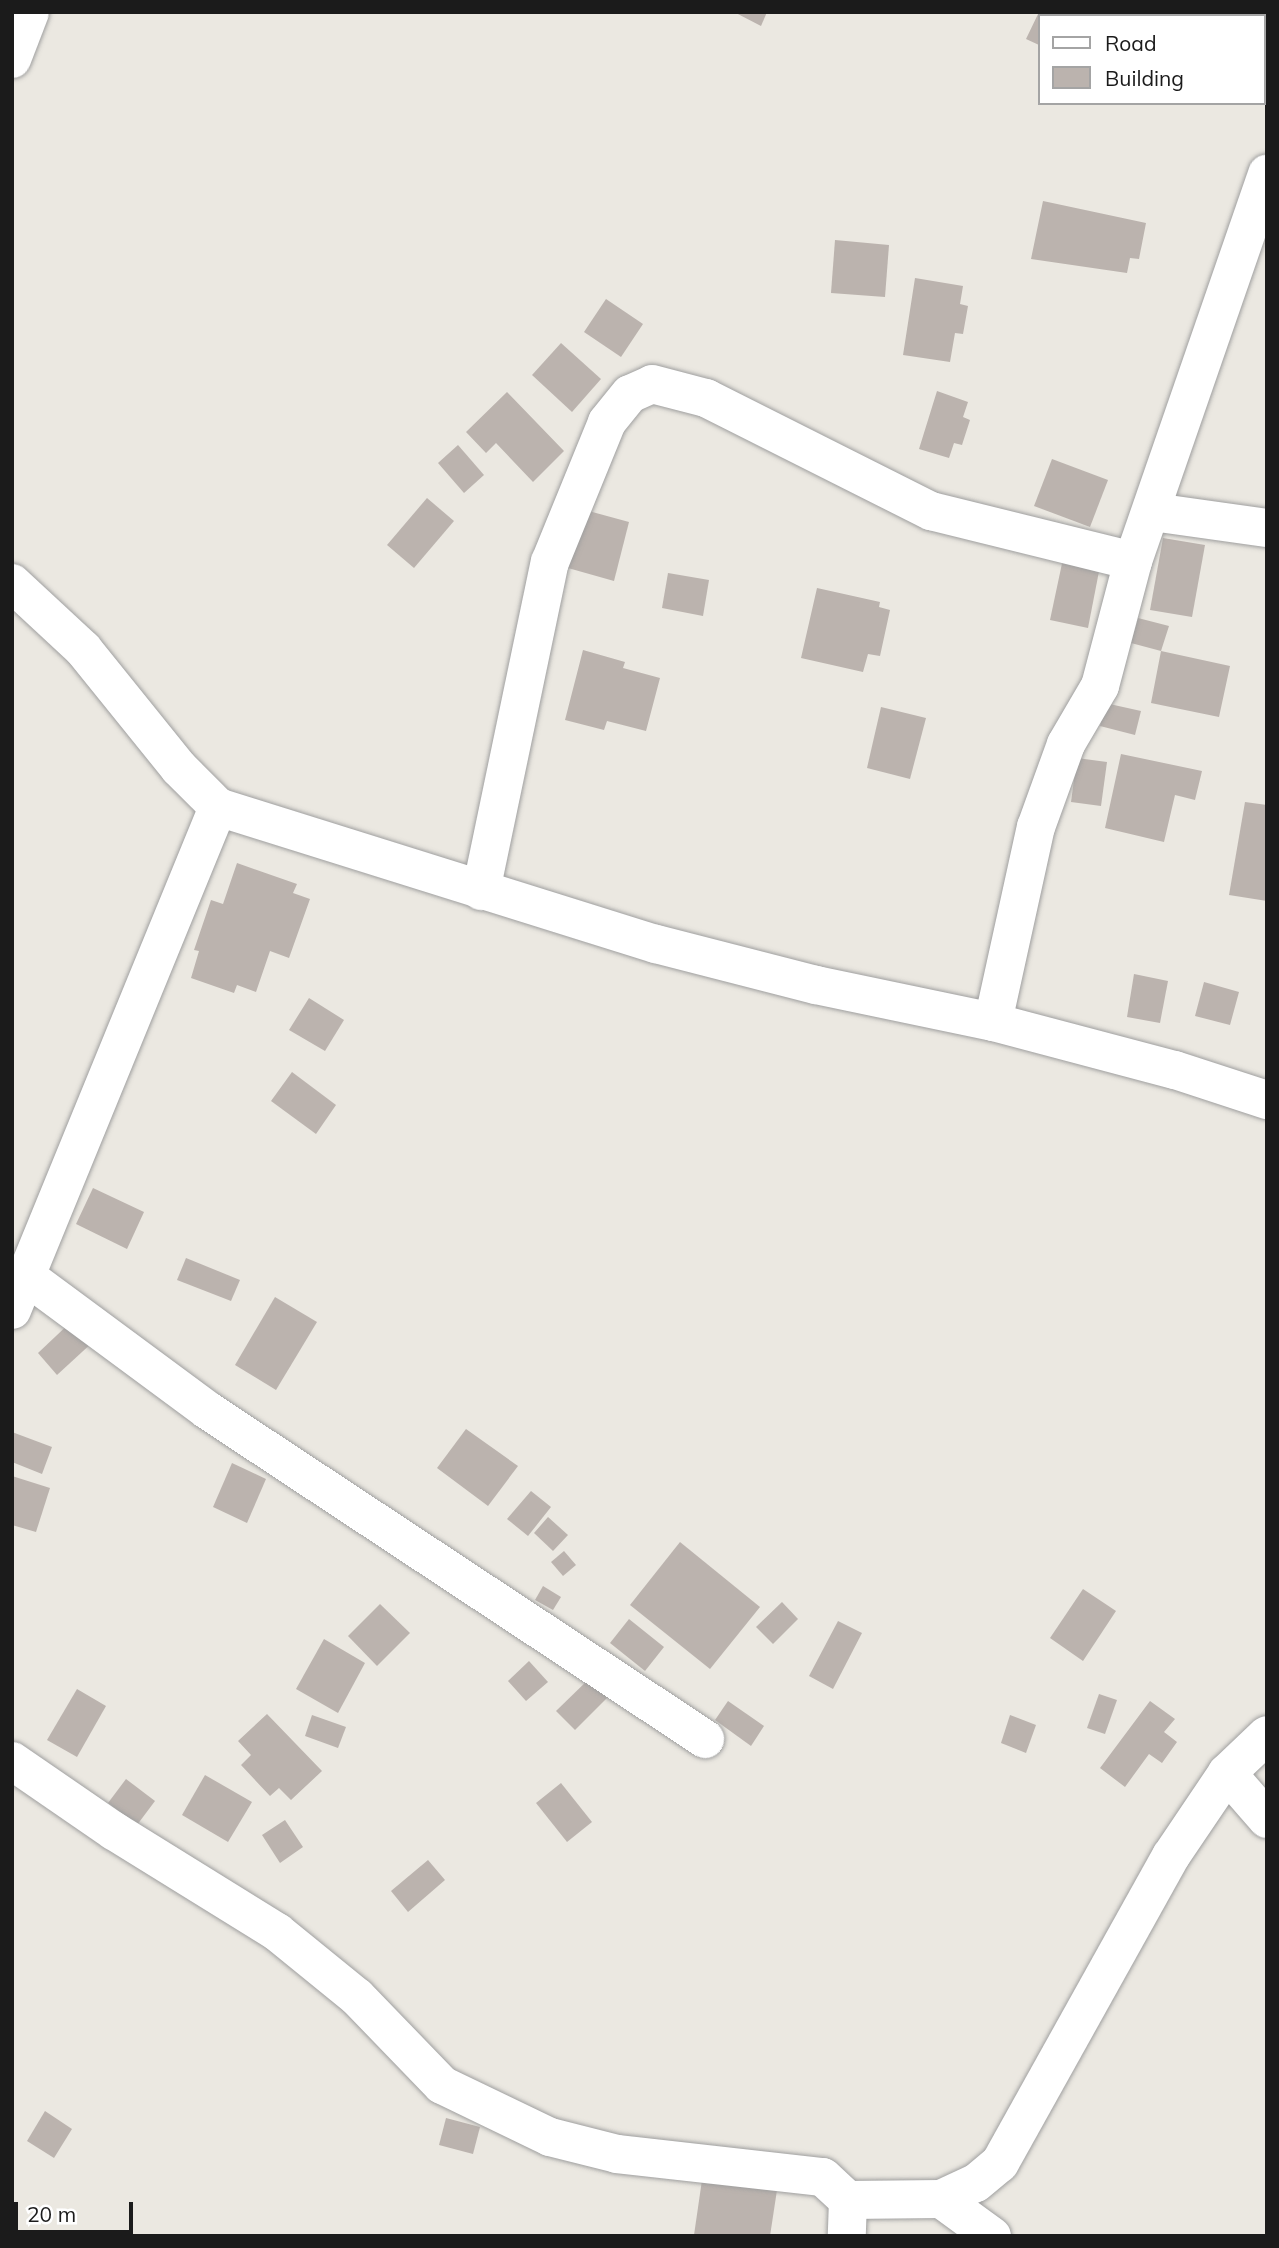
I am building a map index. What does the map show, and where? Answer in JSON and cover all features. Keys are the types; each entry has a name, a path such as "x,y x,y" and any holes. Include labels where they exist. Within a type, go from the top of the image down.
{"street":[{"path":"12,59 30,12"},
{"path":"993,1022 1035,827 1066,744 1100,686 1133,561 1153,512 1230,270 1267,173"},
{"path":"481,891 550,562 607,422 630,394 652,384 706,398 931,511 1133,561"},
{"path":"1153,512 1267,528"},
{"path":"12,583 83,649 179,768 218,807 481,891 736,964 993,1022 1175,1070 1267,1100"},
{"path":"218,807 19,1293 207,1410 705,1739"},
{"path":"12,1761 114,1831 277,1932 357,1997 442,2085 498,2116 550,2137 617,2154 823,2177 847,2218 941,2199 976,2183 1000,2163 1118,1946 1227,1773 1267,1735"},
{"path":"1227,1773 1267,1819"},
{"path":"941,2199 992,2236"}],"building":[{"path":"734,12 767,12 761,26"},
{"path":"1267,12 1265,28 1265,14 1220,14"},
{"path":"1038,14 1038,45 1026,39"},
{"path":"1043,201 1146,223 1139,259 1130,258 1127,273 1031,259"},
{"path":"835,240 889,245 885,297 831,293"},
{"path":"915,278 963,286 960,304 968,306 963,334 955,333 950,362 903,355"},
{"path":"606,299 643,324 621,357 584,332"},
{"path":"561,343 601,379 572,412 532,375"},
{"path":"937,391 968,402 963,417 970,420 962,445 954,443 949,458 919,449"},
{"path":"507,392 564,451 533,482 496,443 486,453 466,432"},
{"path":"458,445 484,475 464,493 438,463"},
{"path":"1052,459 1108,480 1090,527 1034,506"},
{"path":"427,498 454,521 414,568 387,545"},
{"path":"585,510 629,522 614,581 568,568"},
{"path":"1163,538 1205,545 1192,617 1150,610"},
{"path":"1064,554 1101,561 1088,628 1050,620"},
{"path":"668,573 709,580 703,616 662,608"},
{"path":"817,588 880,602 879,607 890,610 880,656 868,654 863,672 801,658"},
{"path":"1138,618 1169,626 1161,651 1131,643"},
{"path":"583,650 625,662 623,668 660,678 646,731 607,721 604,730 565,720"},
{"path":"1161,651 1230,666 1219,717 1151,703"},
{"path":"1105,703 1141,711 1135,735 1100,726"},
{"path":"881,707 926,718 910,779 867,768"},
{"path":"1121,754 1202,771 1195,800 1175,795 1164,842 1105,828"},
{"path":"1077,758 1107,762 1101,806 1071,802"},
{"path":"1245,802 1267,805 1267,901 1229,895"},
{"path":"237,863 297,884 293,893 310,899 289,958 270,951 256,992 237,985 234,993 191,978 199,951 194,950 211,900 223,904"},
{"path":"1134,974 1168,981 1160,1023 1127,1017"},
{"path":"1204,982 1239,992 1230,1025 1195,1016"},
{"path":"309,998 344,1020 325,1051 289,1030"},
{"path":"292,1072 336,1105 316,1134 271,1101"},
{"path":"93,1188 144,1212 127,1249 76,1224"},
{"path":"186,1258 240,1280 231,1301 177,1280"},
{"path":"275,1297 317,1322 276,1390 235,1365"},
{"path":"74,1319 94,1341 57,1375 38,1353"},
{"path":"466,1429 518,1466 488,1506 437,1468"},
{"path":"12,1432 52,1447 42,1474 12,1462"},
{"path":"232,1463 266,1479 247,1523 213,1507"},
{"path":"12,1476 50,1488 36,1532 12,1525"},
{"path":"531,1491 551,1507 528,1536 507,1519"},
{"path":"548,1517 568,1535 553,1551 534,1533"},
{"path":"680,1542 760,1607 710,1669 630,1605"},
{"path":"564,1551 576,1565 563,1576 551,1562"},
{"path":"543,1586 561,1597 553,1610 535,1600"},
{"path":"1083,1589 1116,1611 1083,1661 1050,1638"},
{"path":"782,1602 798,1619 773,1644 756,1627"},
{"path":"380,1604 410,1633 377,1666 348,1636"},
{"path":"629,1619 664,1647 645,1671 610,1643"},
{"path":"838,1621 862,1633 833,1689 809,1676"},
{"path":"324,1639 365,1663 338,1713 296,1689"},
{"path":"529,1661 548,1682 526,1701 508,1681"},
{"path":"593,1675 611,1694 575,1730 556,1711"},
{"path":"77,1689 106,1706 77,1757 47,1740"},
{"path":"1099,1694 1117,1700 1105,1734 1087,1728"},
{"path":"728,1701 764,1726 751,1746 715,1720"},
{"path":"1150,1701 1175,1719 1164,1732 1177,1742 1162,1763 1149,1754 1125,1787 1100,1768"},
{"path":"267,1714 322,1771 291,1800 279,1788 270,1796 241,1765 251,1755 238,1741"},
{"path":"312,1715 346,1727 338,1748 305,1736"},
{"path":"1010,1715 1036,1725 1026,1753 1001,1743"},
{"path":"205,1775 252,1802 228,1842 182,1815"},
{"path":"126,1779 155,1801 137,1825 108,1803"},
{"path":"561,1783 592,1822 567,1842 536,1803"},
{"path":"285,1820 303,1847 280,1863 262,1835"},
{"path":"428,1860 445,1880 408,1912 391,1891"},
{"path":"45,2111 72,2129 54,2158 27,2141"},
{"path":"446,2118 480,2127 473,2154 439,2145"},
{"path":"702,2180 777,2190 770,2236 694,2235"}]}
